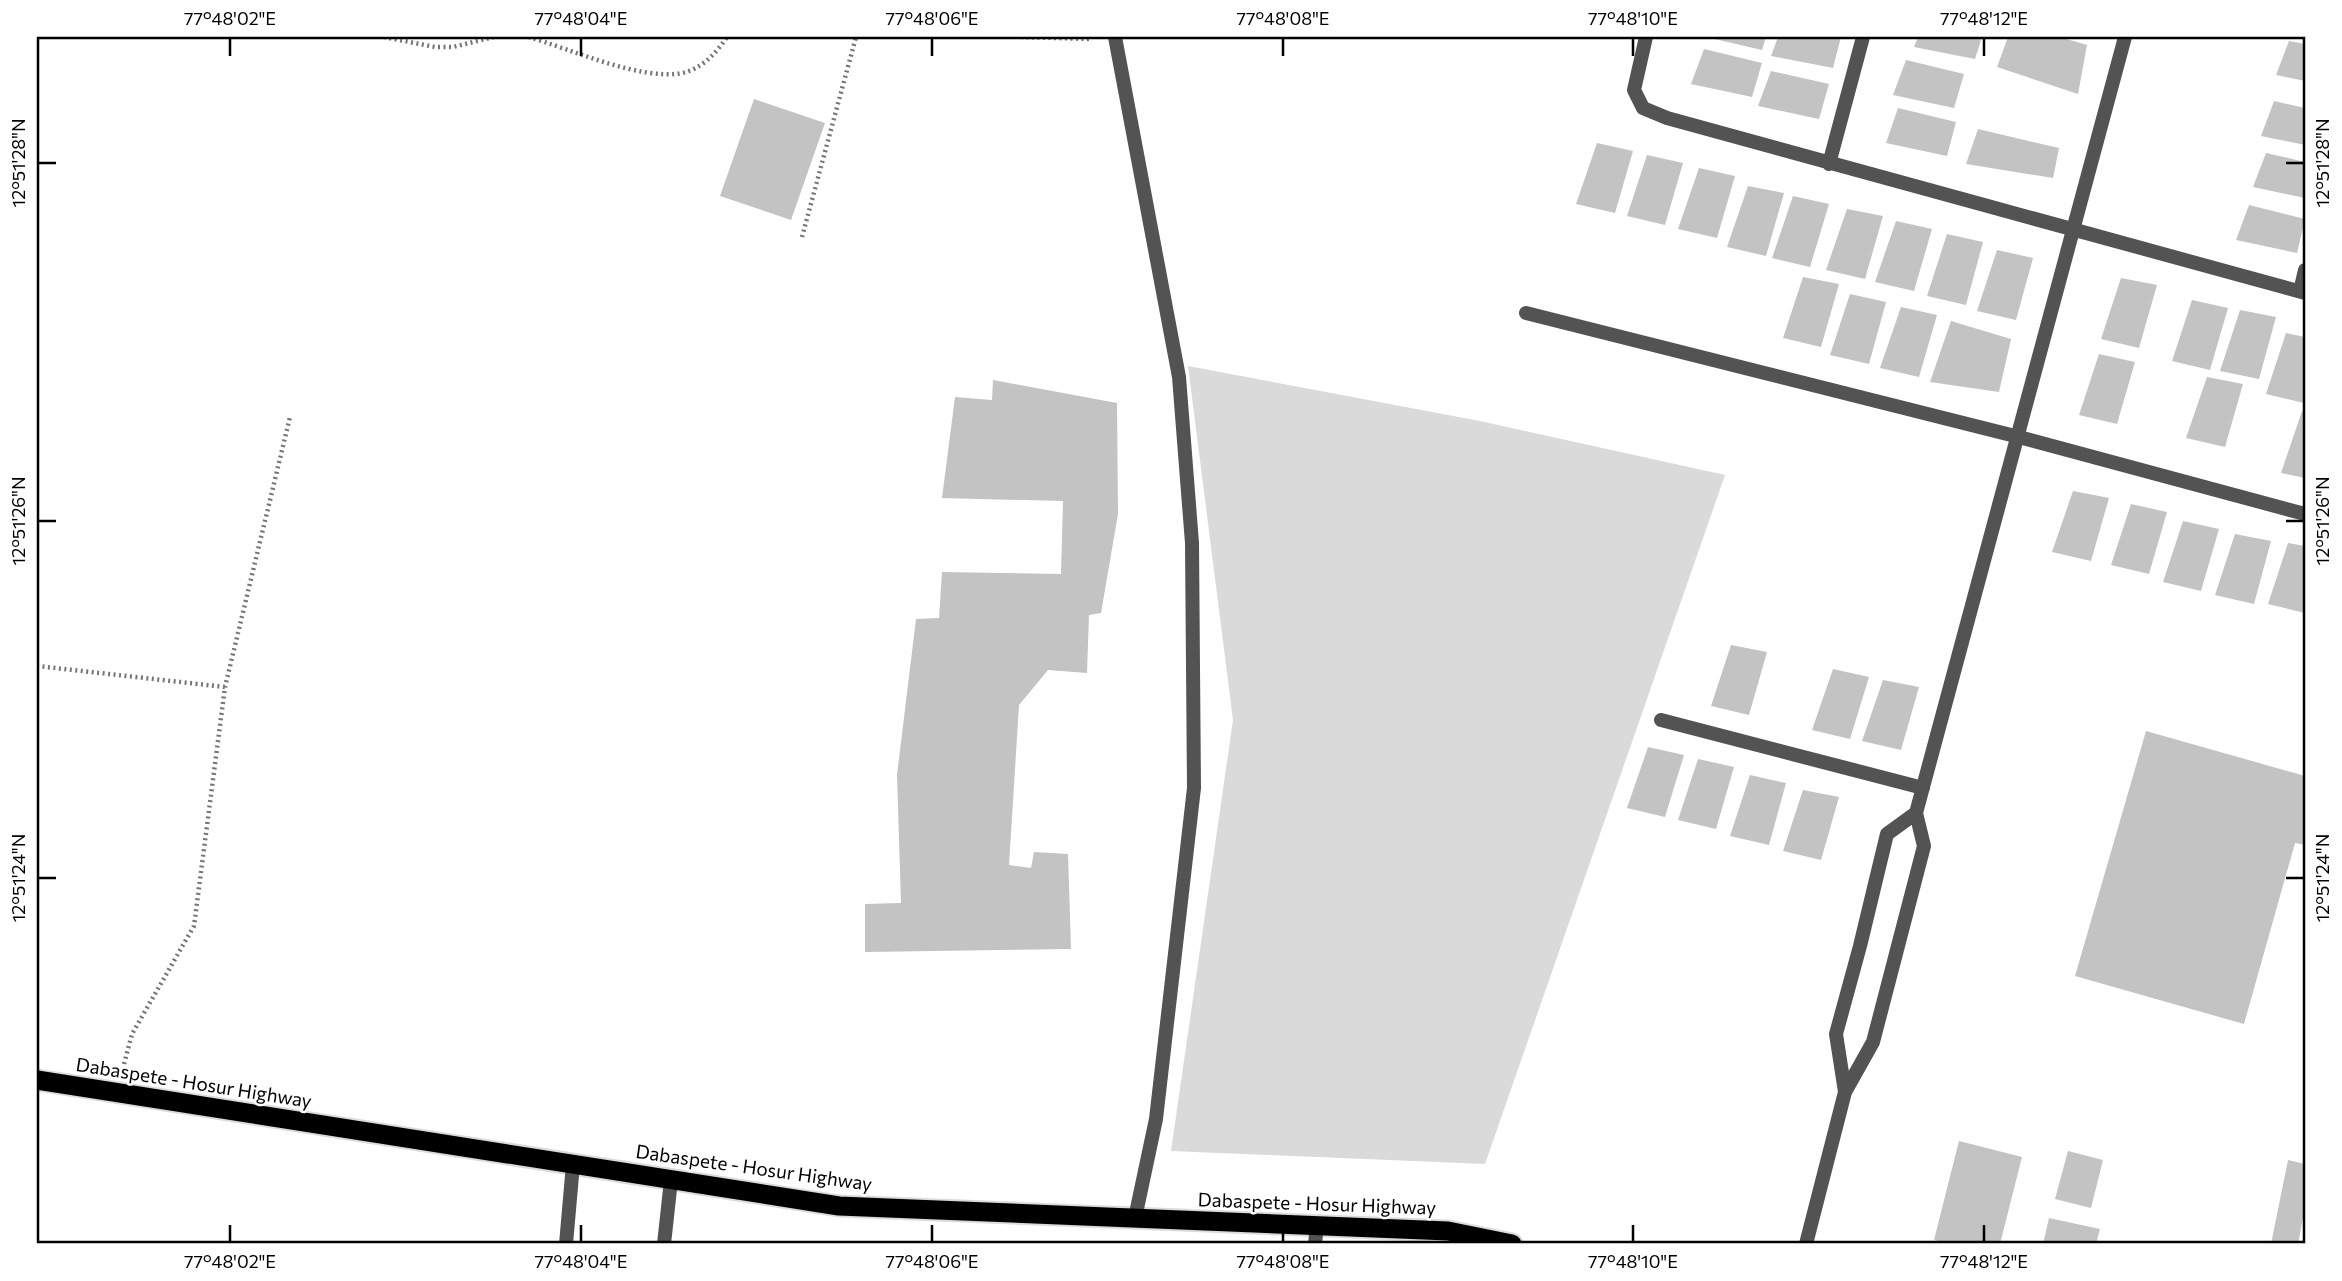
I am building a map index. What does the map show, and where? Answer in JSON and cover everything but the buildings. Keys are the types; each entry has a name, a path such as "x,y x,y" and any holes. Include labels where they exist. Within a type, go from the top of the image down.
{"highway":[{"name":"Dabaspete - Hosur Highway","path":"37,1080 839,1206 1135,1218 1316,1235 1448,1231 1512,1244"}],"street":[{"path":"1646,37 1634,90 1643,108 1667,118 2302,292 2305,270"},
{"path":"1829,164 1863,37"},
{"path":"1806,1244 1844,1092 1873,1042 1924,846 1916,813 2125,37"},
{"path":"1116,38 1179,377 1192,543 1194,788 1156,1119 1135,1218"},
{"path":"1526,313 2019,437 2305,514"},
{"path":"1661,720 1923,788"},
{"path":"1844,1092 1836,1034 1887,834 1916,813"},
{"path":"566,1244 573,1164"},
{"path":"664,1244 671,1180"}],"path":[{"path":"384,37 435,47 453,47 494,37"},
{"path":"529,37 647,74 683,73 712,57 727,37"},
{"path":"802,237 856,37"},
{"path":"1020,37 1116,38"},
{"path":"117,1093 132,1034 194,926 225,687 290,416"},
{"path":"37,666 225,687"}],"shaded area":[{"path":"1188,366 1480,421 1725,475 1485,1164 1171,1151 1233,720"}]}
